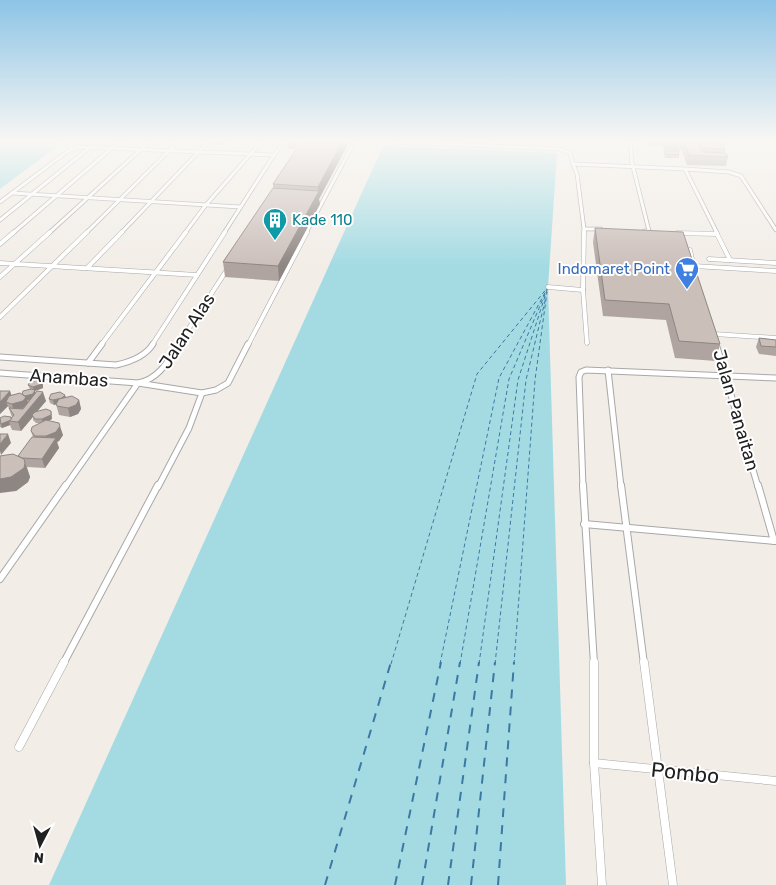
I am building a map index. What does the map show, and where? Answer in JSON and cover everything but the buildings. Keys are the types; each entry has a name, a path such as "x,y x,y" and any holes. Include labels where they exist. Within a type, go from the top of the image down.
{"lane":[{"path":"0,202 25,183"},
{"path":"0,220 45,183"},
{"path":"0,244 72,183"},
{"path":"0,277 104,183"},
{"path":"0,317 138,183"},
{"path":"87,268 168,183"},
{"path":"88,363 153,274 205,206 225,183"},
{"path":"0,357 88,363 127,363 148,352 255,183"},
{"path":"19,747 188,428 202,393 216,390 228,383 332,183"},
{"path":"578,183 584,229 583,290 587,344"},
{"path":"637,183 650,232"},
{"path":"692,183 730,260"},
{"path":"746,183 775,225 776,230"},
{"path":"12,193 240,207"},
{"path":"584,229 603,230"},
{"path":"640,231 659,232"},
{"path":"669,232 717,234"},
{"path":"690,250 696,274"},
{"name":"Jalan Alas","path":"0,579 138,383 149,380 164,367 233,259"},
{"path":"709,259 776,263"},
{"path":"0,263 153,274 197,275"},
{"path":"694,266 776,271"},
{"path":"548,286 583,290"},
{"name":"Jalan Panaitan","path":"711,326 775,541"},
{"path":"714,334 776,338"},
{"path":"602,885 594,763 594,654 584,524 579,377 581,372 586,370 608,370 776,378"},
{"path":"608,370 626,528 673,885"},
{"name":"Anambas","path":"0,372 138,383 178,391 202,393"},
{"path":"584,524 775,541"},
{"name":"Pombo","path":"594,763 776,781"}],"water":[{"path":"0,183 8,183 0,189"},
{"path":"366,183 555,183 548,287 566,885 49,885"}],"ferry route":[{"path":"391,664 477,374 548,287 518,380 479,664"},
{"path":"440,664 499,378 547,289"},
{"path":"514,664 535,380 547,292"},
{"path":"460,664 509,379 545,294"},
{"path":"495,664 526,380 546,297"},
{"path":"325,885 391,662"},
{"path":"395,885 441,662"},
{"path":"422,885 460,662"},
{"path":"448,885 479,662"},
{"path":"471,885 495,662"},
{"path":"498,885 514,662"}],"place":[{"name":"Kade 110","path":"275,241"},
{"name":"Indomaret Point","path":"687,290"}]}
